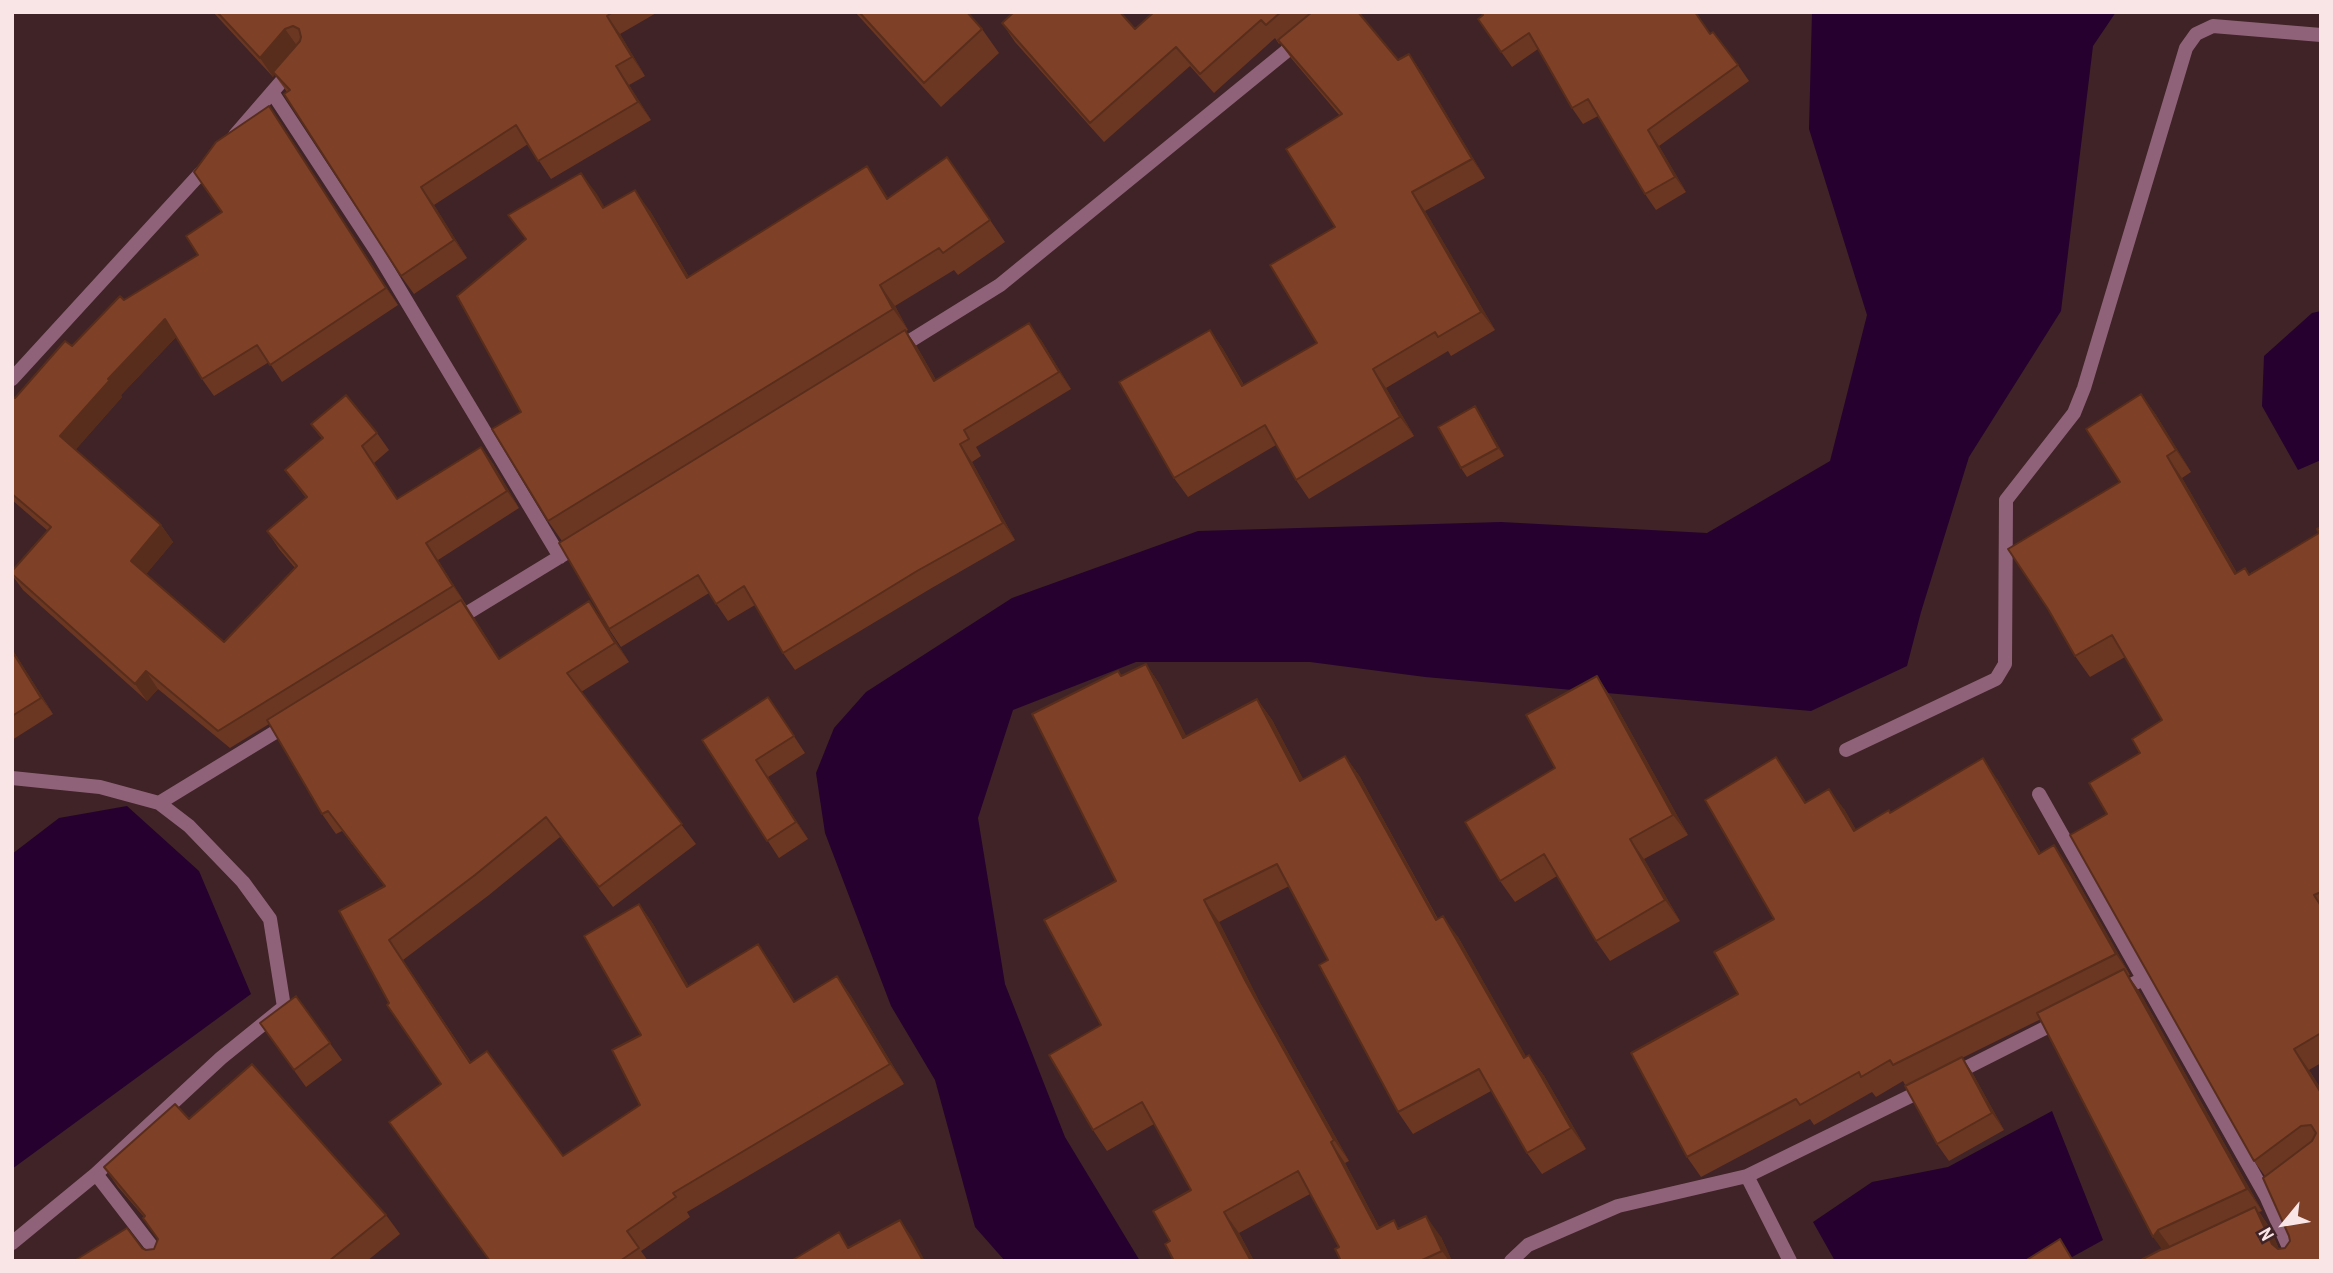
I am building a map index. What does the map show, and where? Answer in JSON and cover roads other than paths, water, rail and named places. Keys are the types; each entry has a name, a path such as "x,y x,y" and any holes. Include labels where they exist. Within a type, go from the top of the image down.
{"street":[{"path":"1846,750 1996,679 2005,664 2006,500 2074,413 2186,48 2196,34 2213,26 2321,35"},
{"path":"881,359 1000,285 1312,30"},
{"path":"12,379 225,147 305,54"},
{"path":"272,92 377,252 560,556"},
{"path":"443,628 596,535"},
{"path":"159,803 307,713"},
{"path":"12,778 100,787 159,803 198,835 243,882 270,919 284,1007 221,1058 96,1174 12,1243"},
{"path":"2039,794 2144,979 2272,1192 2270,1218 2295,1261"},
{"path":"2108,997 2144,979"},
{"path":"1511,1261 1528,1245 1618,1206 1747,1176 2071,1015"},
{"path":"96,1174 163,1261"},
{"path":"1747,1176 1790,1261"}]}
